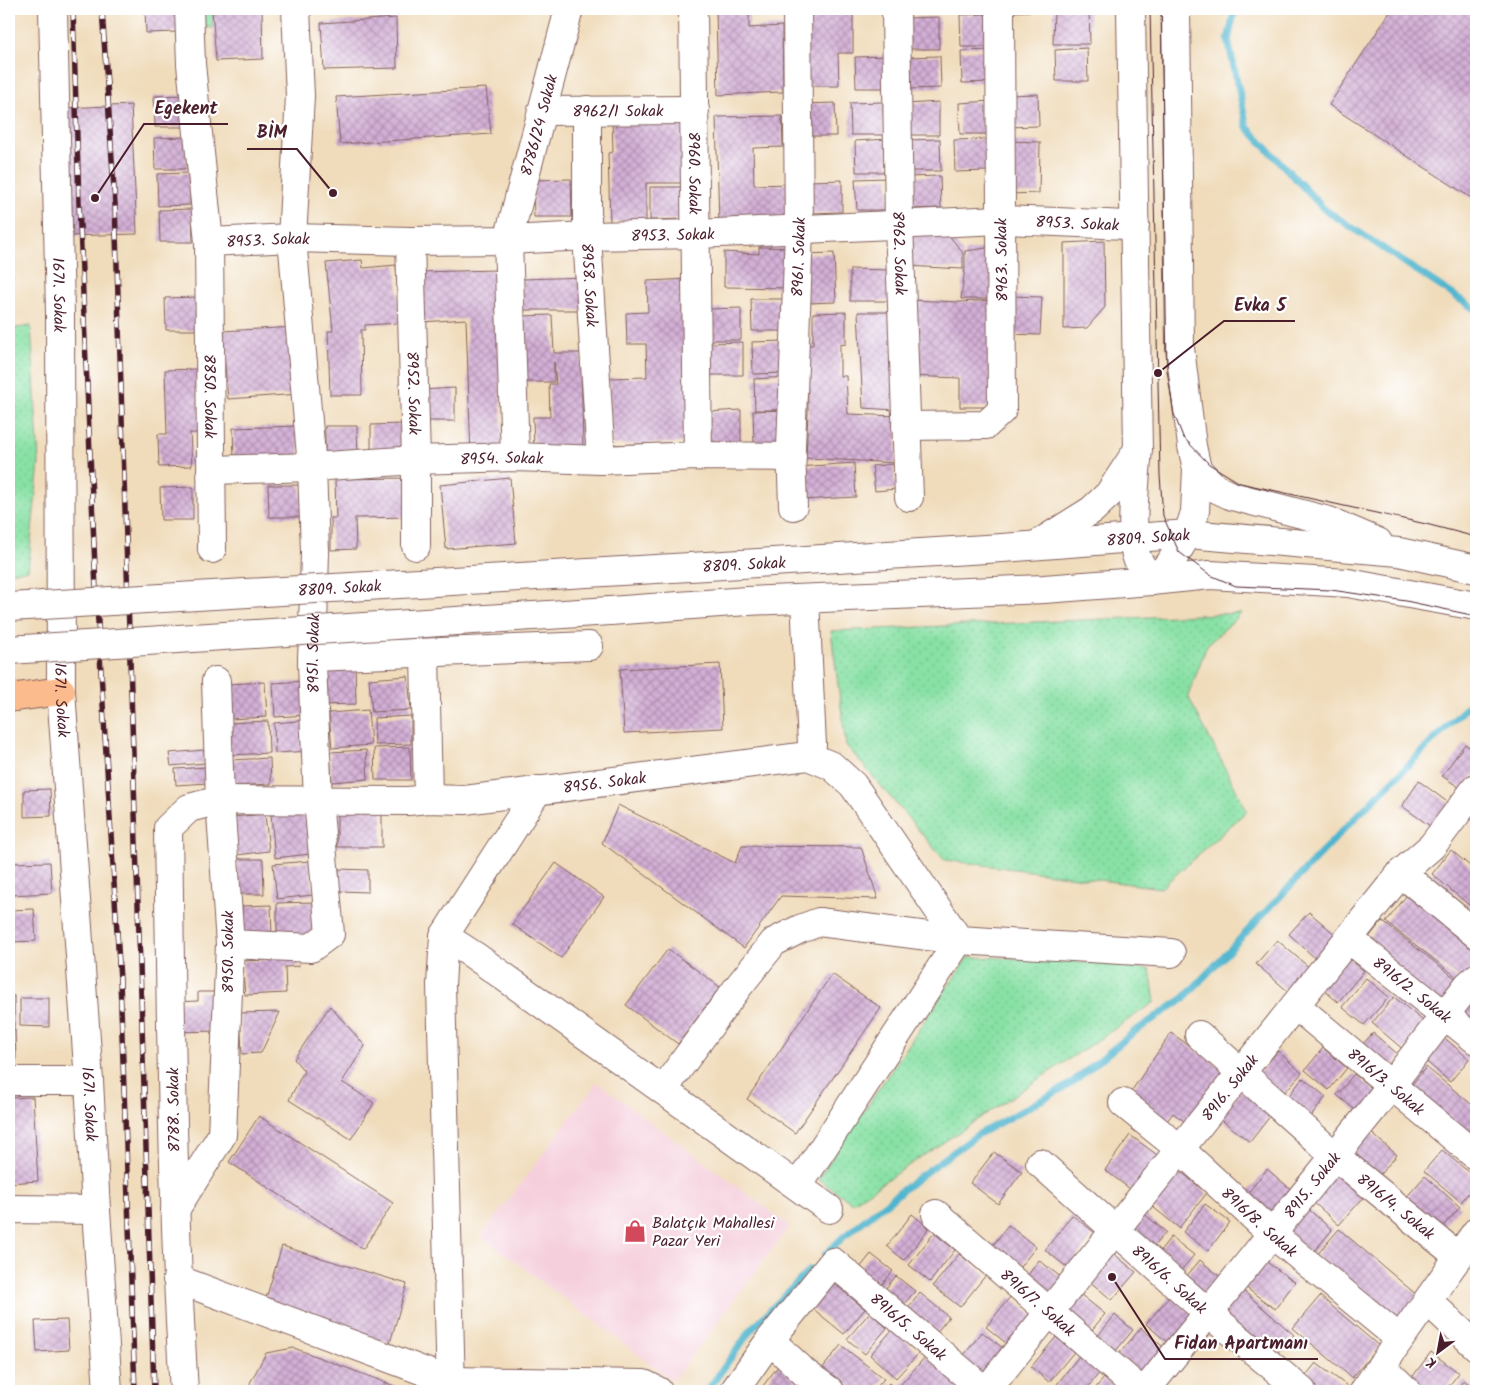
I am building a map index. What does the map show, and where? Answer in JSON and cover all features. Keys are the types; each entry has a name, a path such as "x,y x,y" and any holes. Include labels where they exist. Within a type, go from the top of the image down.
{"highway":[{"path":"9,698 61,691"}],"street":[{"name":"1671. Sokak","path":"53,9 60,313 61,691 89,1081 108,1391"},
{"name":"8850. Sokak","path":"189,9 191,64 209,242 212,549"},
{"name":"8951. Sokak","path":"230,944 311,948 330,934 318,800 312,657 315,552 312,467 292,238 300,96 296,9"},
{"name":"8786/24 Sokak","path":"515,457 508,240 570,9"},
{"name":"8960. Sokak","path":"693,9 698,456"},
{"name":"8961. Sokak","path":"793,506 792,457 799,230 797,9"},
{"name":"8962. Sokak","path":"896,9 899,224 909,497"},
{"name":"8963. Sokak","path":"906,426 986,425 1002,410 1000,9"},
{"path":"1131,9 1136,225 1138,449 1134,538 1137,557 1151,582"},
{"path":"1151,582 1169,566 1188,534 1195,512 1197,469 1192,446 1180,348 1176,9"},
{"name":"8958. Sokak","path":"587,110 587,236 601,460"},
{"name":"8962/1 Sokak","path":"542,111 695,110"},
{"name":"8953. Sokak","path":"209,242 292,238 410,241 508,240 799,230 1000,220 1136,225"},
{"name":"8952. Sokak","path":"410,241 416,460 416,546"},
{"path":"1036,546 1092,510 1109,494 1138,449"},
{"name":"8954. Sokak","path":"211,470 515,457 601,460 698,456 792,457"},
{"path":"1197,469 1215,488 1232,496 1329,521 1399,552"},
{"name":"8809. Sokak","path":"9,607 1036,546 1188,534 1399,552 1476,569"},
{"path":"9,650 600,612 747,600 1044,589 1151,582 1210,575 1348,583 1476,606"},
{"path":"805,599 812,745 808,756"},
{"path":"312,657 589,646"},
{"path":"424,653 428,799"},
{"name":"8950. Sokak","path":"175,1210 222,1135 230,944 220,800 216,681"},
{"name":"8956. Sokak","path":"168,828 189,808 220,800 465,800 808,756 832,766 853,785 959,940"},
{"path":"451,1386 442,995 444,936 538,790"},
{"name":"8916. Sokak","path":"986,1391 1400,874 1432,846 1471,806"},
{"name":"8788. Sokak","path":"168,828 175,1210 184,1391"},
{"path":"1400,874 1476,934"},
{"path":"663,1090 738,987 774,942 819,922 959,940 1171,953"},
{"path":"444,936 829,1209"},
{"name":"8916/2. Sokak","path":"1349,938 1476,1040"},
{"path":"798,1186 959,940"},
{"name":"8915. Sokak","path":"1145,1391 1335,1156 1468,985 1476,978"},
{"name":"8916/3. Sokak","path":"1295,1006 1392,1084 1476,1156"},
{"name":"8916/4. Sokak","path":"1199,1035 1240,1074 1335,1156 1459,1257"},
{"path":"9,1081 89,1081"},
{"name":"8916/8. Sokak","path":"1123,1103 1180,1149 1272,1234 1400,1339"},
{"name":"8916/6. Sokak","path":"1040,1163 1208,1313 1302,1391"},
{"path":"9,1209 96,1210"},
{"name":"8916/7. Sokak","path":"936,1214 1141,1391"},
{"path":"1364,1391 1476,1232"},
{"name":"8916/5. Sokak","path":"770,1340 833,1262 986,1391"},
{"path":"177,1279 451,1386 644,1384 658,1391"},
{"path":"1428,1301 1476,1346"},
{"path":"734,1391 770,1340 805,1373 830,1391"},
{"path":"1380,1366 1407,1391"}],"shaded area":[{"name":"Balatçık Mahallesi Pazar Yeri","path":"597,1082 790,1226 673,1381 481,1236"}],"green space":[{"path":"199,9 212,9 213,28 200,26"},
{"path":"31,326 39,463 28,570 9,572 9,329"},
{"path":"1242,613 1207,645 1188,696 1247,811 1161,888 944,860 846,745 831,631"},
{"path":"968,957 1049,959 1150,969 1155,1002 852,1203 818,1179"}],"building":[{"path":"145,9 178,9 178,32 146,33"},
{"path":"212,9 262,9 263,59 216,61"},
{"path":"716,9 749,9 749,28 782,26 783,92 718,95"},
{"path":"799,9 853,9 853,53 838,53 839,86 806,86"},
{"path":"1008,9 1040,9 1040,11 1008,12"},
{"path":"1054,9 1089,9 1090,44 1053,44"},
{"path":"1392,9 1476,9 1476,201 1329,105"},
{"path":"993,14 993,47 961,47 960,15"},
{"path":"939,17 939,49 907,49 906,18"},
{"path":"396,18 397,68 324,70 321,23"},
{"path":"1087,48 1088,81 1056,81 1055,50"},
{"path":"994,50 994,82 962,83 961,51"},
{"path":"888,56 888,88 856,88 855,57"},
{"path":"940,56 941,88 908,89 907,57"},
{"path":"486,88 491,134 340,144 336,97"},
{"path":"1038,94 1039,126 1006,127 1005,95"},
{"path":"187,95 187,127 155,127 154,96"},
{"path":"992,101 992,134 960,134 959,103"},
{"path":"883,102 884,135 851,135 850,103"},
{"path":"939,102 939,135 907,135 906,104"},
{"path":"835,103 836,136 803,136 802,104"},
{"path":"131,105 137,234 66,236 65,108"},
{"path":"782,116 783,147 753,148 754,185 790,184 791,221 719,223 716,117"},
{"path":"685,119 686,183 646,183 646,221 610,222 608,153 613,152 612,120"},
{"path":"186,137 187,169 155,169 154,138"},
{"path":"888,139 888,172 856,172 855,141"},
{"path":"940,139 941,171 908,171 907,140"},
{"path":"987,139 987,171 955,172 954,140"},
{"path":"1006,141 1040,142 1039,193 1007,194"},
{"path":"190,173 190,205 158,206 157,174"},
{"path":"940,176 941,208 908,209 907,177"},
{"path":"888,178 889,210 857,210 855,179"},
{"path":"571,179 572,217 534,217 533,180"},
{"path":"842,180 842,212 810,213 809,181"},
{"path":"650,187 684,187 685,219 650,220"},
{"path":"192,209 193,242 160,242 159,210"},
{"path":"906,233 947,233 963,253 963,269 906,266"},
{"path":"1104,241 1105,307 1087,328 1064,329 1064,243"},
{"path":"759,247 793,248 792,288 724,287 724,252 759,254"},
{"path":"994,247 994,299 961,299 965,251"},
{"path":"834,253 836,302 807,303 805,254"},
{"path":"9,256 11,256 13,278 9,279"},
{"path":"362,260 363,268 396,265 400,323 365,325 365,330 361,330 362,395 330,395 328,331 333,331 326,263"},
{"path":"850,269 890,270 889,301 850,301"},
{"path":"496,270 503,456 471,456 466,319 422,322 419,272"},
{"path":"588,277 588,310 523,310 522,279"},
{"path":"691,279 696,442 612,445 609,378 647,377 646,344 627,344 626,313 648,312 647,281"},
{"path":"1011,296 1042,297 1040,335 1009,334"},
{"path":"198,297 199,330 166,330 165,298"},
{"path":"751,299 783,299 784,331 752,331"},
{"path":"908,300 960,302 994,300 994,407 960,407 960,378 908,376"},
{"path":"741,308 741,340 709,340 708,309"},
{"path":"846,312 846,344 840,345 840,376 846,376 848,414 898,416 896,463 806,458 808,412 807,345 813,345 813,313"},
{"path":"858,312 891,312 895,410 863,408"},
{"path":"552,315 554,353 581,353 583,449 534,449 533,417 550,417 549,384 556,384 554,362 554,382 522,382 519,316"},
{"path":"296,327 300,394 228,399 222,331"},
{"path":"785,341 785,373 753,374 752,342"},
{"path":"743,342 743,375 711,375 710,343"},
{"path":"198,369 200,433 190,433 192,466 159,467 158,434 167,434 165,370"},
{"path":"787,377 786,443 754,443 753,411 782,410 755,410 754,379"},
{"path":"455,388 455,421 423,421 422,390"},
{"path":"741,410 741,443 709,443 707,412"},
{"path":"403,424 404,456 371,457 371,425"},
{"path":"299,426 299,458 234,460 233,428"},
{"path":"325,426 357,426 358,458 325,459"},
{"path":"854,463 856,497 800,500 797,467"},
{"path":"893,464 896,489 875,491 872,466"},
{"path":"413,478 413,517 355,518 356,549 331,550 331,518 336,518 335,479"},
{"path":"510,478 516,543 446,549 440,485"},
{"path":"268,485 301,485 302,517 269,517"},
{"path":"193,487 193,520 161,520 160,488"},
{"path":"355,661 356,704 321,705 319,663"},
{"path":"720,664 723,728 624,733 620,669"},
{"path":"408,676 411,710 372,712 369,679"},
{"path":"306,681 308,715 275,717 273,683"},
{"path":"265,682 267,717 230,719 228,684"},
{"path":"368,710 371,745 332,748 329,713"},
{"path":"411,716 411,744 375,745 374,718"},
{"path":"310,720 311,751 275,753 274,723"},
{"path":"268,721 269,753 230,755 229,723"},
{"path":"1465,744 1476,752 1476,772 1463,790 1442,776"},
{"path":"410,747 411,780 375,780 374,748"},
{"path":"204,750 205,763 171,766 169,753"},
{"path":"366,750 368,779 332,782 330,752"},
{"path":"270,758 271,784 231,786 230,760"},
{"path":"207,767 208,783 176,785 175,769"},
{"path":"1419,781 1454,807 1437,831 1402,806"},
{"path":"50,789 51,816 24,817 24,790"},
{"path":"618,805 735,863 742,846 861,847 878,899 781,896 744,948 602,843"},
{"path":"337,808 382,808 382,847 337,847"},
{"path":"307,812 310,854 275,858 271,815"},
{"path":"265,814 269,851 237,855 233,817"},
{"path":"1451,850 1476,871 1476,911 1432,874"},
{"path":"237,859 263,859 264,894 237,894"},
{"path":"310,861 313,895 277,899 273,864"},
{"path":"50,862 52,893 9,895 9,863"},
{"path":"556,863 604,897 561,958 512,924"},
{"path":"339,869 368,870 368,892 339,891"},
{"path":"1410,891 1476,943 1476,962 1462,981 1386,922"},
{"path":"315,902 316,936 277,937 277,903"},
{"path":"271,905 272,937 243,938 242,906"},
{"path":"34,909 36,941 9,942 9,910"},
{"path":"1309,912 1338,937 1317,960 1289,934"},
{"path":"1382,921 1460,982 1441,1007 1362,946"},
{"path":"1277,940 1311,969 1290,993 1256,964"},
{"path":"668,949 720,987 678,1044 626,1005"},
{"path":"298,951 299,966 285,967 286,993 245,995 242,961 267,960 266,953"},
{"path":"1344,954 1364,971 1338,1002 1318,985"},
{"path":"832,974 881,1008 795,1133 747,1099"},
{"path":"1366,978 1389,997 1364,1025 1342,1007"},
{"path":"198,992 218,992 219,1031 175,1032 175,1002 198,1001"},
{"path":"1476,993 1476,1032 1454,1014"},
{"path":"9,996 14,996 14,1027 9,1027"},
{"path":"1394,997 1427,1024 1405,1051 1372,1023"},
{"path":"20,998 49,998 49,1027 20,1026"},
{"path":"330,1006 365,1046 342,1082 374,1103 351,1139 289,1100 304,1071 294,1059"},
{"path":"280,1012 261,1053 242,1054 240,1013"},
{"path":"9,1029 15,1029 16,1062 9,1062"},
{"path":"1171,1033 1232,1075 1195,1129 1173,1113 1164,1125 1126,1099"},
{"path":"1373,1033 1400,1056 1385,1073 1358,1049"},
{"path":"1440,1034 1469,1059 1450,1082 1421,1057"},
{"path":"1323,1048 1347,1068 1329,1090 1305,1070"},
{"path":"1278,1051 1302,1073 1282,1095 1258,1074"},
{"path":"1426,1067 1476,1108 1476,1140 1410,1087"},
{"path":"1354,1074 1378,1093 1361,1115 1337,1095"},
{"path":"1303,1078 1326,1097 1310,1118 1286,1099"},
{"path":"1241,1090 1271,1115 1250,1142 1219,1118"},
{"path":"33,1097 38,1181 9,1183 9,1098"},
{"path":"259,1116 393,1203 363,1249 229,1162"},
{"path":"1369,1131 1397,1155 1376,1179 1348,1156"},
{"path":"1130,1135 1160,1157 1134,1192 1105,1170"},
{"path":"1442,1150 1476,1178 1476,1184 1461,1202 1424,1171"},
{"path":"994,1152 1022,1172 998,1204 970,1183"},
{"path":"1176,1168 1207,1193 1179,1228 1148,1203"},
{"path":"1267,1169 1293,1191 1269,1220 1243,1199"},
{"path":"1336,1172 1364,1197 1339,1225 1311,1200"},
{"path":"1425,1176 1460,1207 1438,1232 1403,1201"},
{"path":"1205,1204 1230,1222 1208,1251 1183,1232"},
{"path":"1306,1207 1332,1230 1312,1254 1285,1230"},
{"path":"1143,1213 1166,1232 1148,1253 1126,1234"},
{"path":"912,1214 929,1228 904,1260 887,1246"},
{"path":"1072,1215 1095,1233 1068,1268 1045,1250"},
{"path":"1008,1225 1036,1247 1015,1273 988,1252"},
{"path":"1339,1229 1418,1296 1395,1323 1316,1256"},
{"path":"934,1233 955,1250 930,1282 909,1265"},
{"path":"1171,1237 1194,1255 1176,1276 1154,1258"},
{"path":"282,1246 407,1284 390,1343 264,1305"},
{"path":"1113,1253 1136,1272 1112,1300 1089,1281"},
{"path":"871,1254 893,1271 876,1292 855,1274"},
{"path":"959,1254 986,1275 960,1307 933,1286"},
{"path":"1039,1260 1062,1278 1045,1299 1023,1282"},
{"path":"1200,1260 1223,1279 1204,1302 1181,1283"},
{"path":"1264,1260 1295,1282 1275,1309 1245,1287"},
{"path":"896,1276 915,1291 899,1310 880,1295"},
{"path":"832,1282 865,1309 844,1334 812,1308"},
{"path":"1240,1288 1294,1335 1272,1359 1219,1312"},
{"path":"1075,1290 1105,1314 1087,1336 1057,1312"},
{"path":"920,1293 949,1317 932,1338 903,1314"},
{"path":"1170,1296 1197,1318 1173,1347 1146,1324"},
{"path":"1320,1296 1379,1346 1352,1378 1293,1328"},
{"path":"1010,1297 1036,1318 1011,1347 986,1327"},
{"path":"870,1312 887,1328 865,1354 847,1339"},
{"path":"1115,1315 1133,1330 1110,1358 1092,1343"},
{"path":"67,1320 69,1350 37,1352 35,1321"},
{"path":"1141,1328 1168,1351 1144,1379 1117,1356"},
{"path":"893,1329 919,1353 896,1378 870,1355"},
{"path":"982,1332 1007,1351 984,1381 959,1361"},
{"path":"1056,1337 1074,1352 1049,1382 1031,1367"},
{"path":"841,1345 884,1379 873,1391 848,1391 821,1370"},
{"path":"294,1348 408,1391 251,1391 250,1383 266,1353"},
{"path":"1431,1352 1459,1373 1445,1391 1425,1391 1410,1380"},
{"path":"926,1356 966,1391 910,1391 901,1384"},
{"path":"1079,1356 1100,1372 1085,1391 1058,1391 1054,1388"},
{"path":"1316,1363 1350,1388 1348,1391 1311,1391 1300,1383"},
{"path":"779,1365 810,1391 759,1391"},
{"path":"1104,1378 1120,1391 1093,1391"},
{"path":"1464,1380 1476,1390 1476,1391 1455,1391"},
{"path":"889,1383 898,1391 881,1391"}],"waterway":[{"path":"1235,9 1228,40 1247,127 1324,209 1476,310"},
{"path":"825,1255 842,1238 919,1177 977,1135 1069,1085 1134,1032 1184,998 1346,827 1476,698"},
{"path":"707,1391 750,1331 810,1270"}],"tram line":[{"path":"1150,9 1160,475 1163,516 1179,552 1210,575 1236,586 1331,590 1406,601 1476,616"},
{"path":"1161,9 1167,370 1174,414 1183,437 1209,464 1240,483 1426,524 1476,537"}],"railway":[{"path":"73,9 79,203 96,590 120,980 135,1391"},
{"path":"102,9 115,204 154,1391"}],"place":[{"name":"BİM","path":"333,193"},
{"name":"Egekent","path":"95,198"},
{"name":"Evka 5","path":"1158,373"},
{"name":"Balatçık Mahallesi Pazar Yeri","path":"635,1231"},
{"name":"Fidan Apartmanı","path":"1112,1277"}]}
